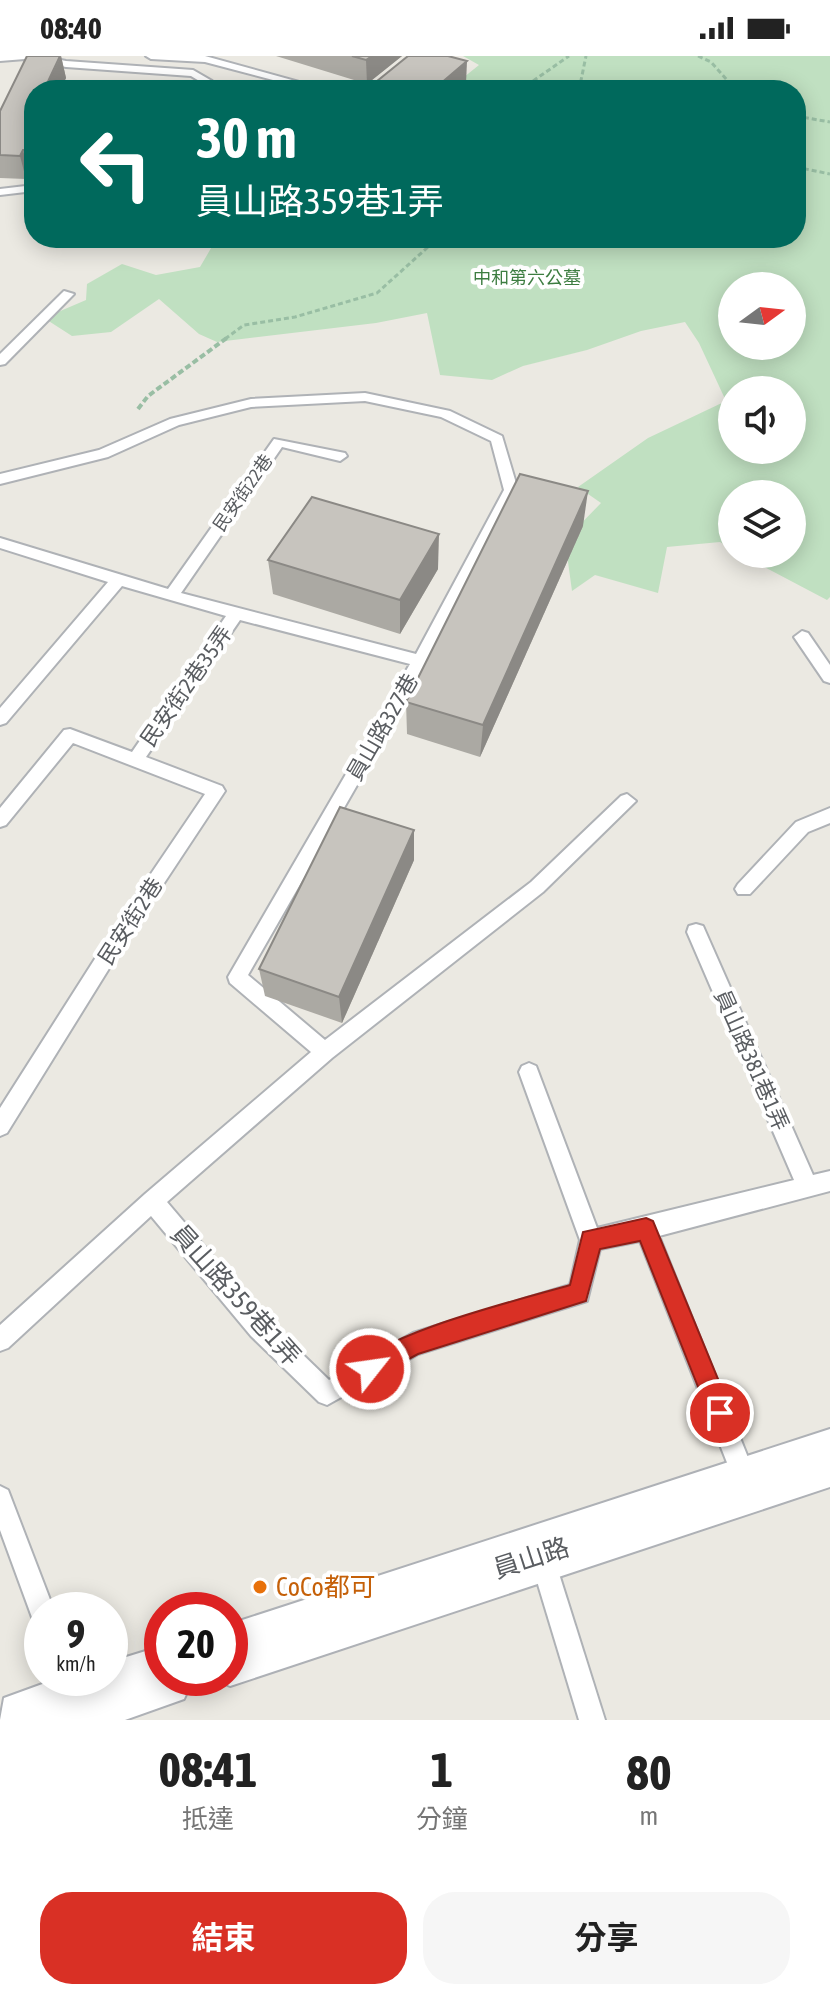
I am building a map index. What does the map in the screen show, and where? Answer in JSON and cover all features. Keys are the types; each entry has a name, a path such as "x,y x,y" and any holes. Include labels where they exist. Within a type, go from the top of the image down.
{"street":[{"name":"員山路","path":"248,1649 830,1458"},
{"path":"55,1701 144,1681"}],"lane":[{"path":"6,58 25,56 66,64 193,73 205,80"},
{"path":"151,56 205,59 285,80"},
{"path":"240,68 254,56"},
{"path":"0,192 24,189"},
{"path":"0,361 68,294"},
{"name":"員山路327巷","path":"0,479 103,454 175,422 251,403 365,397 445,414 497,439 511,490 420,661 237,977 325,1052"},
{"name":"民安街22巷","path":"171,596 279,442 340,456"},
{"path":"0,543 34,551 171,596 420,661"},
{"path":"0,719 119,579"},
{"name":"民安街2巷35弄","path":"135,760 237,612"},
{"path":"802,637 830,677"},
{"path":"0,820 70,735 135,760"},
{"name":"民安街2巷","path":"0,1126 125,927 216,791 135,760"},
{"path":"0,1340 152,1201 325,1052 537,887 627,801"},
{"path":"744,889 802,827 830,815"},
{"name":"員山路381巷1弄","path":"696,932 808,1188"},
{"path":"529,1072 591,1240 646,1229 830,1181"},
{"name":"員山路359巷1弄","path":"152,1201 259,1328 327,1394 413,1344 579,1293 591,1240"},
{"path":"646,1229 747,1486"},
{"path":"0,1498 35,1592"},
{"path":"541,1555 592,1720"}],"path":[{"path":"534,80 569,56"},
{"path":"581,80 586,56"},
{"path":"698,56 711,62 727,80"},
{"path":"806,118 830,122"},
{"path":"806,169 830,174"},
{"path":"103,454 148,396 244,325 295,317 377,293 427,248"}],"green space":[{"name":"中和第六公墓","path":"463,56 830,56 830,597 827,600 766,568 806,568 806,480 718,480 718,542 667,547 658,593 595,575 572,591 565,540 601,503 578,487 648,438 718,405 718,464 806,464 806,376 718,376 718,384 699,343 685,322 641,331 587,350 523,366 492,380 440,375 427,313 376,323 217,342 199,334 159,299 111,332 72,336 44,318 86,300 87,284 122,264 156,275 200,267 211,248 806,248 806,80 460,80 479,65"}],"building":[{"path":"27,56 60,56 49,80 24,80 24,150 20,156 0,155 0,111"},
{"path":"408,56 448,56 467,61 445,80 378,80"},
{"path":"520,474 588,491 483,725 406,702"},
{"path":"312,497 439,534 400,600 268,560"},
{"path":"340,807 414,830 339,997 259,969"}],"place":[{"name":"CoCo都可","path":"260,1587"}],"route":[{"path":"370,1369 413,1344 579,1293 591,1240 646,1229 720,1413"}]}
